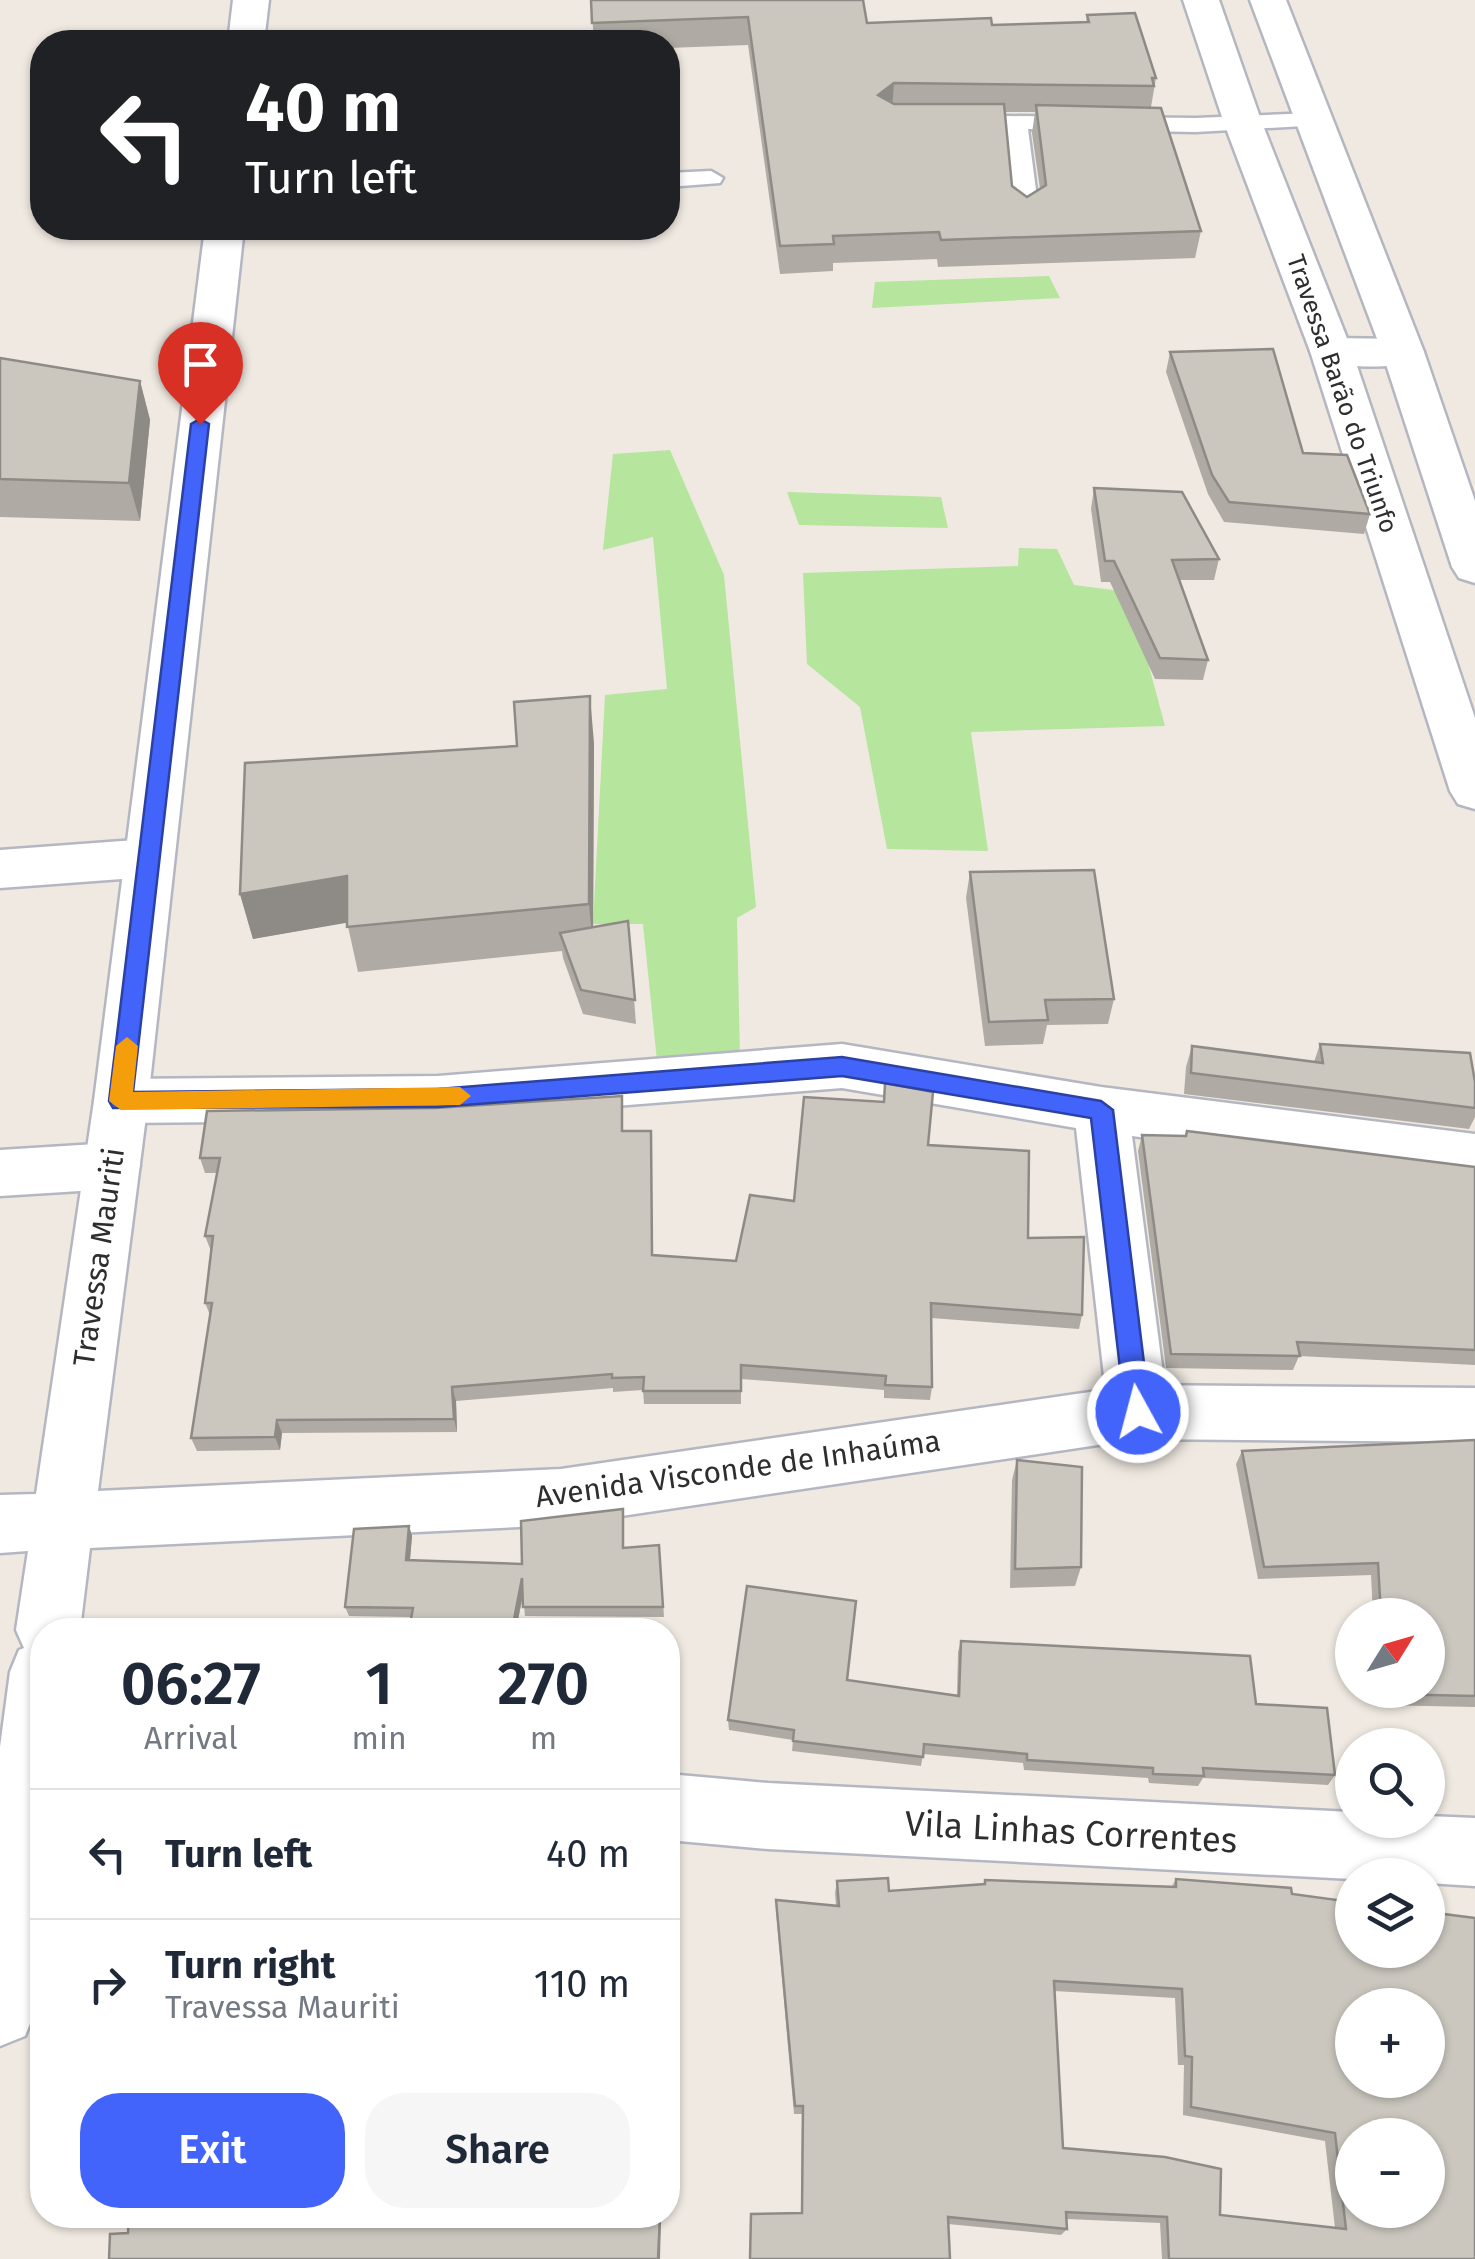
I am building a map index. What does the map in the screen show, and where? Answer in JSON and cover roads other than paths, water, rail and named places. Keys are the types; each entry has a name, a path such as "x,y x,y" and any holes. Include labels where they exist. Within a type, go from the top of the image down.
{"street":[{"path":"247,30 251,0"},
{"name":"Travessa Barão do Triunfo","path":"1201,0 1331,351 1475,790"},
{"path":"1268,0 1403,352 1475,567"},
{"name":"Travessa Mauriti","path":"50,1617 121,1101 223,240"},
{"path":"1331,351 1403,352"},
{"path":"0,869 148,858"},
{"path":"121,1101 438,1098 842,1066 1101,1110 1475,1157"},
{"path":"1101,1110 1138,1412"},
{"path":"0,1173 112,1166"},
{"name":"Avenida Visconde de Inhaúma","path":"0,1524 561,1497 1138,1412 1475,1415"},
{"path":"0,2011 30,1734"},
{"name":"Vila Linhas Correntes","path":"680,1808 768,1816 1475,1852"}],"lane":[{"path":"1026,213 1006,120 1313,120"},
{"path":"680,179 711,178"}]}
